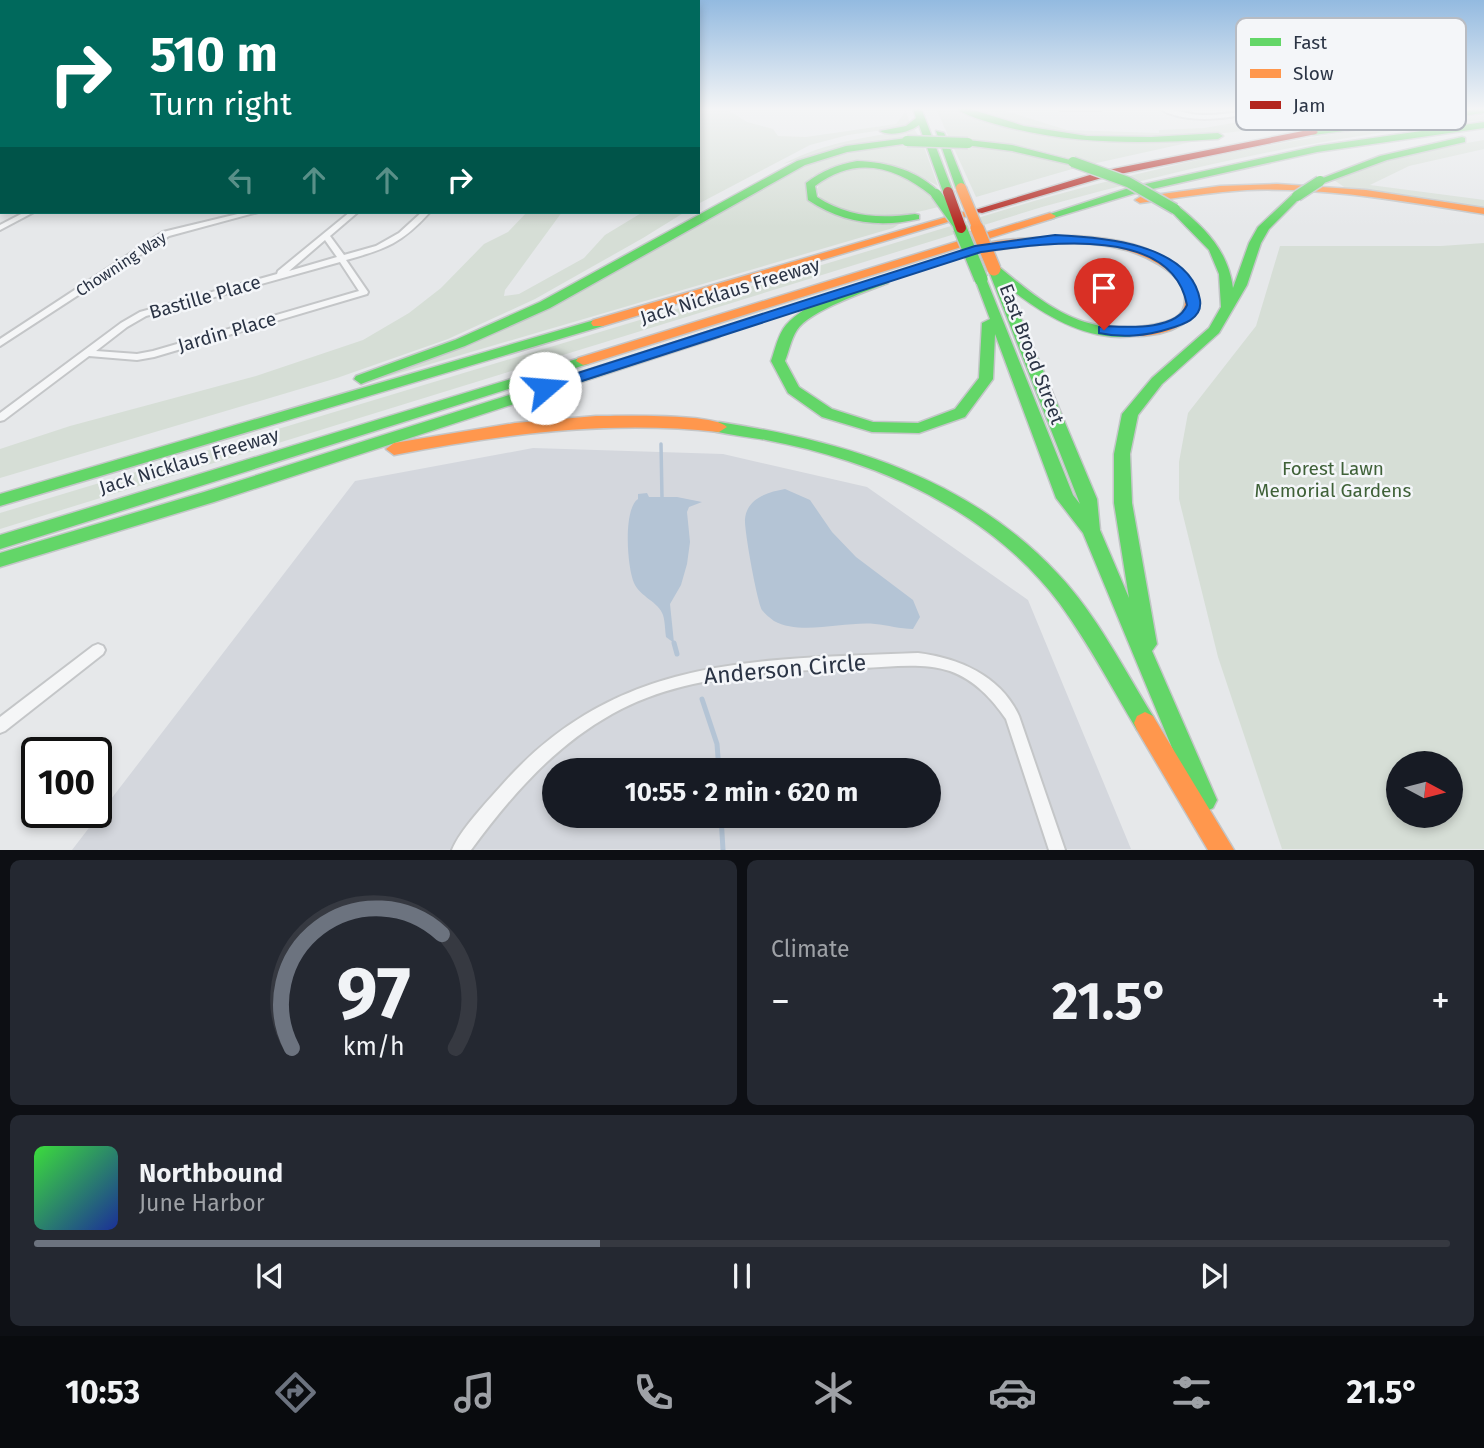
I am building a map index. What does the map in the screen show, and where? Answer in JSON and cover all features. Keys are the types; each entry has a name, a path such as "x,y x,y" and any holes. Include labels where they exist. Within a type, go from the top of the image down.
{"main road":[{"path":"700,210 796,154 815,148"},
{"path":"0,487 318,392 460,343 544,305 801,163 856,148"},
{"name":"East Broad Street","path":"934,148 962,230 988,274"},
{"path":"1009,148 1073,162 1128,182 1175,209 1204,235 1225,265 1230,289 1225,314"},
{"path":"948,191 907,172 867,165 829,170 814,179 809,191 819,204 836,214 865,220 896,220 1097,166 1183,148"},
{"name":"Jack Nicklaus Freeway","path":"0,500 1103,174 1229,148"},
{"name":"Jack Nicklaus Freeway","path":"0,542 1136,188 1249,162 1336,148"},
{"path":"0,559 310,465 980,248 1134,201 1264,166 1355,148"},
{"path":"1153,680 1123,503 1122,454 1130,414 1157,381 1214,330 1241,285 1255,243 1264,227 1297,196 1320,181 1384,158 1431,148"},
{"path":"1134,201 1221,189 1288,187 1369,194 1484,211"},
{"name":"East Broad Street","path":"948,191 988,274 1065,498 1091,530 1224,849"},
{"path":"670,235 695,214"},
{"path":"980,248 1070,238 1122,245 1156,257 1172,268 1190,286 1194,305 1191,313 1168,327 1149,331 1104,330 1070,322 1042,309 988,274"},
{"path":"884,280 828,304 795,323 784,336 778,358 785,380 805,401 839,419 910,428 949,418 969,406 981,392 990,371 992,353 988,274"},
{"path":"310,465 506,429 586,422 669,422 761,433 803,443 914,479 942,492 993,526 1040,567 1079,616 1224,849"}],"street":[{"path":"0,228 26,214"},
{"name":"Chowning Way","path":"0,344 166,234 246,214"},
{"path":"278,275 352,214"},
{"name":"Bastille Place","path":"0,418 124,325 143,314 392,242 424,214"},
{"path":"326,235 341,258"},
{"name":"Jardin Place","path":"88,353 137,357 154,354 364,292 341,258"},
{"path":"0,726 98,650"},
{"name":"Anderson Circle","path":"460,849 508,789 540,758 569,732 618,704 670,683 739,669 918,659 938,660 960,667 979,677 1001,699 1012,716 1057,849"}],"shaded area":[{"path":"533,448 723,454 867,487 1028,600 1131,849 72,850 89,828 112,828 112,798 355,481"}],"green space":[{"path":"700,148 805,148 700,203"},
{"path":"837,148 783,164 800,156 816,150"},
{"path":"882,148 924,148 938,186 907,169 867,163 812,176 816,206 901,223 893,228 369,382 426,361 785,174 852,153"},
{"path":"954,148 1021,152 1079,167 976,197"},
{"path":"1029,148 1166,148 1092,164"},
{"path":"1257,148 1293,148 1151,178 1042,207 0,529 0,513 1034,201 1146,172"},
{"path":"1443,148 1484,148 1409,166 1370,185 1484,200 1484,209 1347,189 1334,180"},
{"path":"868,167 884,169 924,185 938,207 870,217 836,211 824,202 817,189 826,178 839,172"},
{"path":"525,214 561,214 505,290 504,296 519,294 584,258 605,235 640,214 682,214 535,299 448,339 337,378 0,478 0,449 70,426 256,376 363,340 409,313 441,288 484,244 508,232"},
{"name":"Forest Lawn Memorial Gardens","path":"1484,243 1484,849 1282,849 1218,657 1179,499 1179,462 1188,413 1256,326 1280,246 1441,246"}],"water":[{"path":"785,489 810,500 832,532 856,557 913,600 920,617 913,629 863,624 797,627 774,621 763,611 754,580 745,519 750,506 759,497"},
{"path":"647,493 649,497 677,497 702,502 689,507 687,512 690,542 687,564 681,585 670,604 674,643 666,637 661,610 640,592 634,583 630,565 630,514 638,494"}],"waterway":[{"path":"661,444 662,498"},
{"path":"674,643 677,654"},
{"path":"702,699 717,744 718,758"},
{"path":"722,828 723,850"}],"traffic: fast":[{"path":"361,379 460,343 545,305 801,163 856,148"},
{"path":"932,148 948,192"},
{"path":"945,148 961,188"},
{"path":"1009,148 1073,162"},
{"path":"1050,216 1136,189 1326,148"},
{"path":"1320,181 1384,158 1429,148"},
{"path":"1073,162 1128,182 1175,209"},
{"path":"915,217 874,220 848,216 812,198 810,185 824,174 840,167 874,164 907,174 936,194"},
{"path":"1297,196 1320,181"},
{"path":"936,194 962,230 981,279"},
{"path":"1147,644 1123,503 1122,454 1130,414 1157,381 1214,330 1241,285 1255,243 1264,227 1297,196"},
{"path":"1175,209 1207,239 1221,261 1227,289 1226,305"},
{"path":"994,269 1088,499 1091,530"},
{"path":"994,269 1058,316 1093,329 1134,332"},
{"path":"981,279 1065,498 1091,530 1205,800"},
{"path":"884,280 834,300 799,320 790,329 778,361 793,390 827,413 872,427 919,428 960,413 986,379 989,323"},
{"path":"0,500 598,323"},
{"path":"0,560 208,497 714,334"},
{"path":"0,542 583,361"},
{"path":"719,427 810,444 855,457 942,494 982,518 1019,547 1052,580 1090,631 1145,723"}],"traffic: slow":[{"path":"1140,200 1220,189 1277,187 1366,193 1484,211"},
{"path":"961,188 994,269"},
{"path":"598,323 978,211"},
{"path":"583,361 1050,216"},
{"path":"980,248 1055,240 1093,240 1130,247 1153,256 1172,268 1185,281 1192,295 1191,308 1182,320 1164,328 1134,332"},
{"path":"394,449 475,434 596,421 678,422 719,427"},
{"path":"1145,723 1222,850"}],"traffic: jam":[{"path":"978,211 1103,174 1235,148"},
{"path":"948,192 961,228"}],"route":[{"path":"545,388 980,248 1055,239 1098,240 1133,248 1156,257 1183,277 1190,286 1194,305 1191,313 1182,320 1168,327 1149,331 1104,330"}]}
